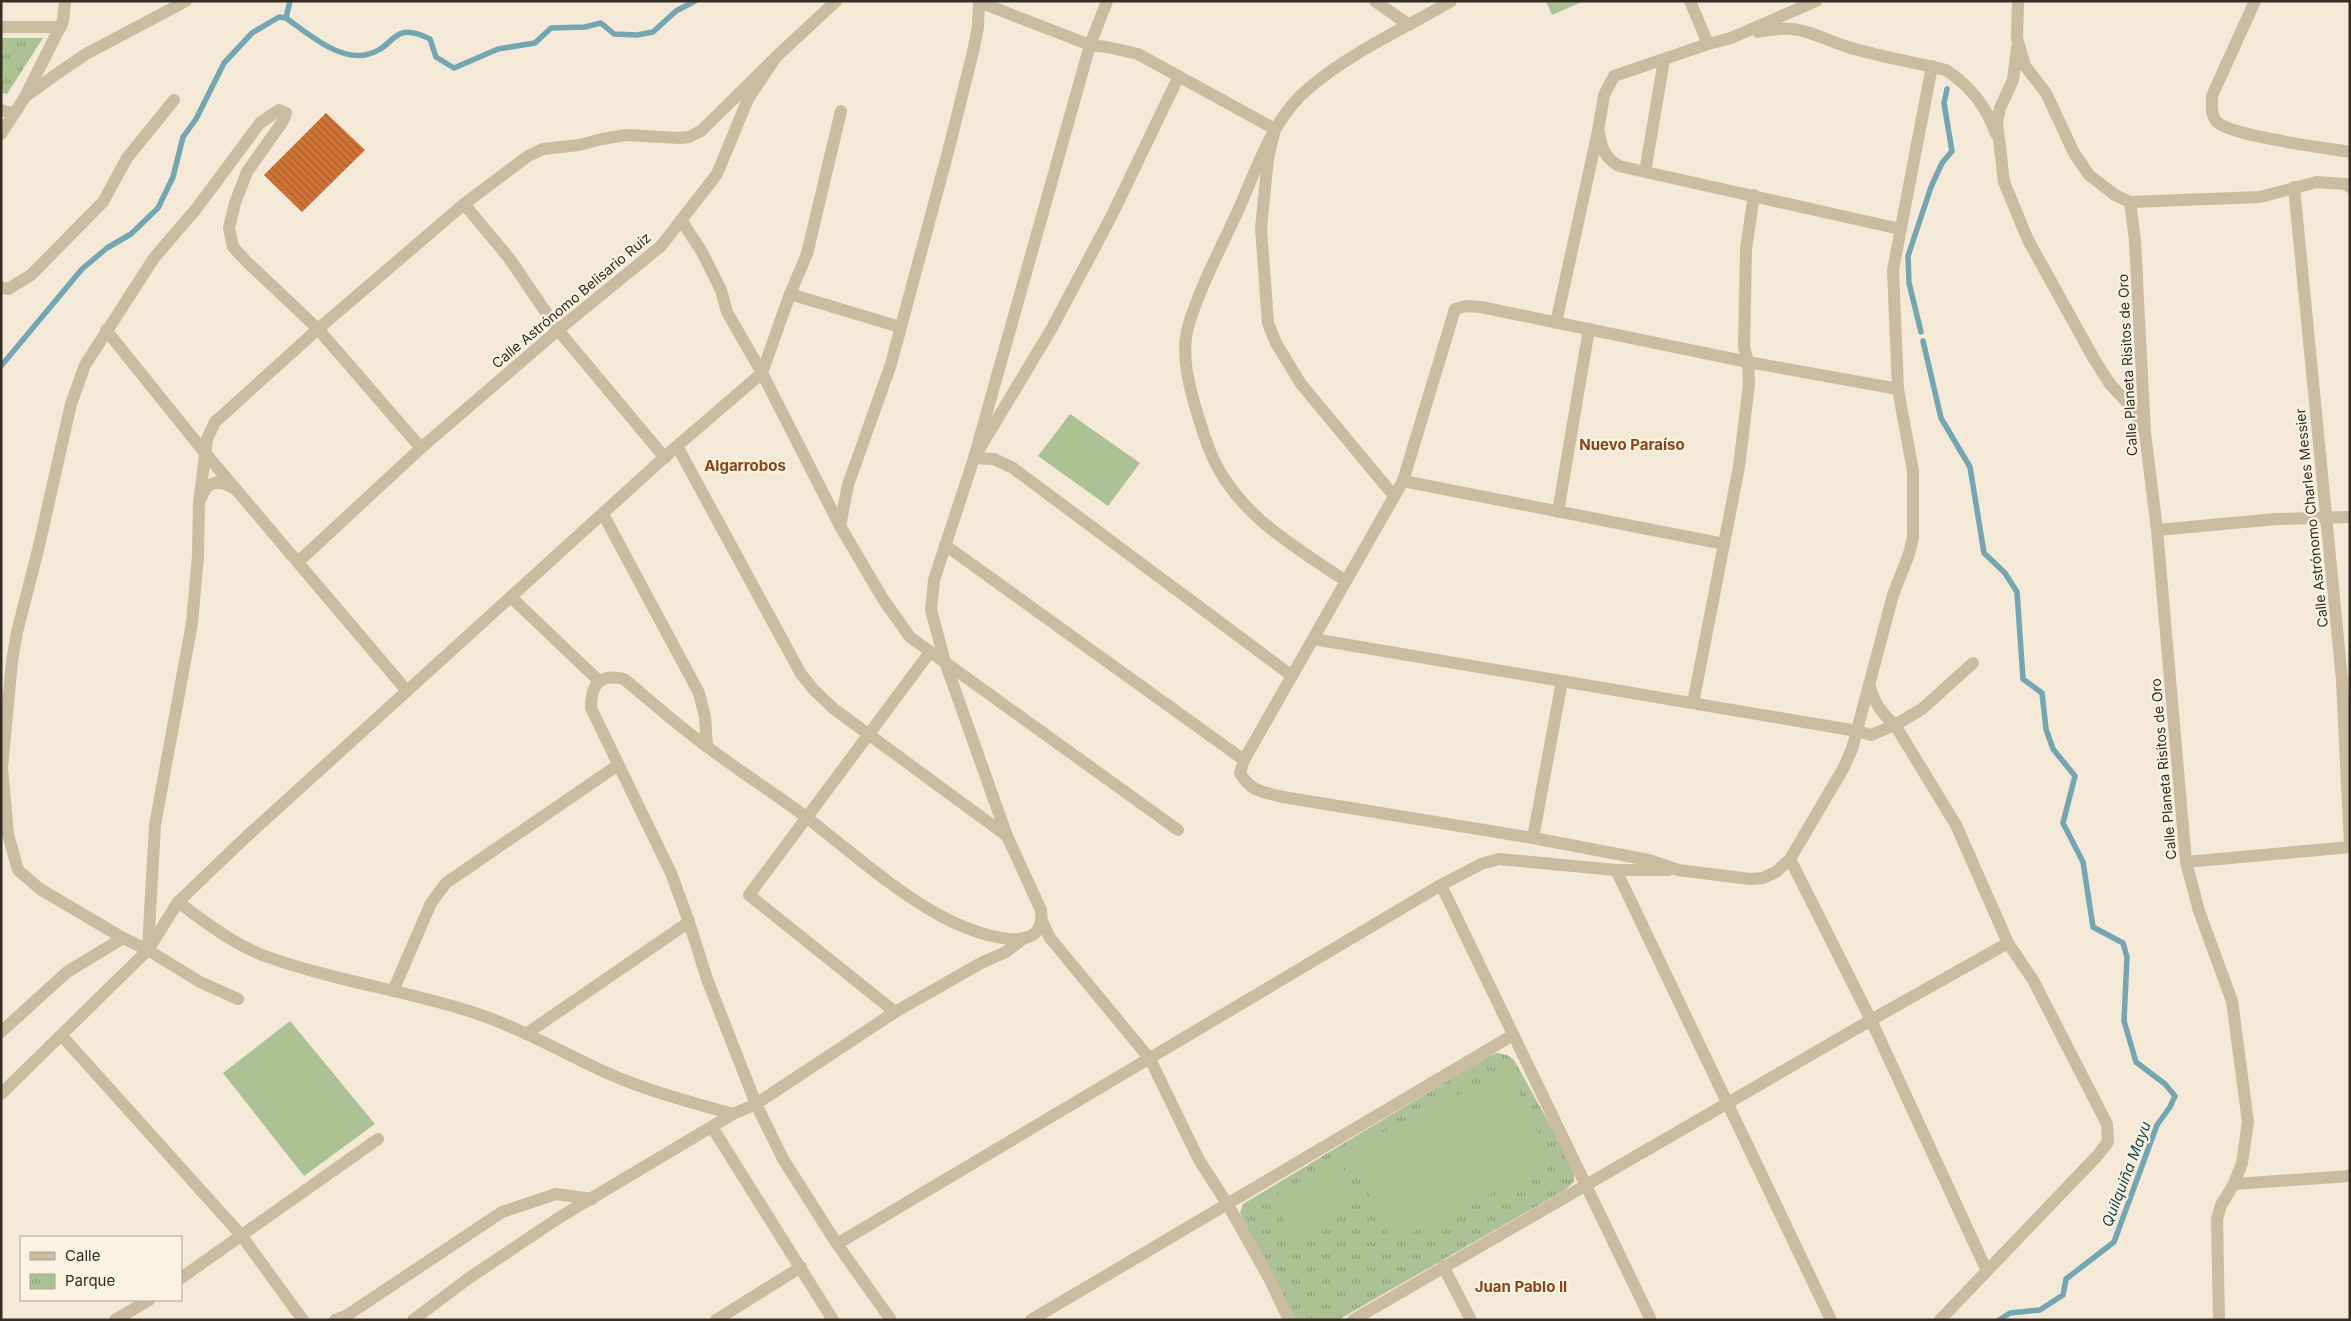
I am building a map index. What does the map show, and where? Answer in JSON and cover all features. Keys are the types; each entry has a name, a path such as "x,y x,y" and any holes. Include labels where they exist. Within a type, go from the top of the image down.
{"street":[{"path":"1,134 25,97 63,21 65,1"},
{"path":"25,97 86,54 186,1"},
{"name":"Calle Astrónomo Belisario Ruiz","path":"298,562 421,448 558,330 661,246 717,174 748,99 776,57 836,1"},
{"path":"1107,1 1090,46 974,458 934,580 931,602 934,626 1007,836 1041,910 1042,921 1050,938 1150,1059 1199,1160 1228,1205 1269,1278 1289,1320"},
{"path":"1375,1 1409,25"},
{"path":"1346,581 1272,531 1246,506 1226,482 1212,456 1202,430 1186,369 1185,345 1188,328 1197,302 1275,129 1290,106 1308,88 1342,63 1452,1"},
{"path":"1690,1 1708,44"},
{"path":"1732,38 1816,1"},
{"path":"2018,1 2018,38 2013,80 2000,108 1997,122 2004,182 2028,240 2094,359 2110,384 2134,409 2145,433"},
{"path":"2255,1 2212,96 2211,109 2216,121 2228,129 2288,142 2350,152"},
{"path":"840,526 848,485 891,364 974,52 979,2 1090,46 1107,47 1138,54 1158,64 1178,78 1275,129"},
{"path":"1,27 60,27"},
{"path":"1556,323 1598,131 1604,95 1614,76 1623,71 1732,38 1789,27 1806,30 1848,47 1946,70 1960,79 1972,92 1993,124 1999,144"},
{"path":"2018,38 2026,66 2046,93 2074,153 2089,175 2102,186 2130,202 2260,197 2317,182 2345,184 2350,187"},
{"path":"148,950 155,825 192,623 198,556 199,503 207,438 215,422 318,329 464,204 528,156 543,149 579,145 626,136 689,136 701,131 776,57"},
{"path":"1645,172 1664,60"},
{"path":"837,1244 1481,864 1499,859 1616,870 1678,870 1721,877 1750,879 1763,878 1776,872 1790,859 1844,769 1857,730 1893,595 1909,554 1913,538 1913,471 1898,389 1893,270 1932,66"},
{"path":"974,458 1052,328 1112,215 1178,78"},
{"path":"1,287 8,289 31,275 103,202 127,158 174,100"},
{"path":"1,110 14,114"},
{"path":"238,999 200,982 148,950 123,938 40,889 18,870 8,834 2,768 16,632 38,550 71,404 85,365 154,258 196,209 260,123 279,110 286,113 283,121 247,172 235,203 229,228 233,247 246,262 318,329 421,448"},
{"path":"1,1094 148,950 178,902 246,837 677,446 762,372 790,294 807,254 841,111"},
{"path":"1275,129 1268,158 1261,228 1268,323 1276,344 1301,384 1394,496"},
{"path":"1598,131 1603,151 1610,160 1619,166 1754,195 1900,230"},
{"name":"Calle Astrónomo Charles Messier","path":"2294,187 2342,680 2350,846"},
{"path":"1693,703 1739,467 1749,384 1748,362 1744,347 1746,249 1754,195"},
{"name":"Calle Planeta Risitos de Oro","path":"2130,202 2135,241 2145,433 2156,530 2186,862 2199,911 2232,1001 2248,1122 2242,1163 2234,1184 2221,1204 2217,1219 2219,1320"},
{"path":"464,204 508,258 558,330 665,458"},
{"path":"681,220 702,252 721,290 726,312 762,372 840,526 883,599 910,637 1178,830"},
{"path":"790,294 900,327"},
{"path":"1678,870 1649,860 1533,838 1283,797 1258,791 1247,784 1240,773 1244,760 1403,481 1455,309 1466,306 1482,307 1748,362 1898,389"},
{"path":"106,330 205,454 407,691"},
{"path":"1558,512 1589,330"},
{"path":"677,446 801,674 814,690 834,708 1007,836"},
{"path":"974,458 994,459 1013,468 1292,676"},
{"path":"1403,481 1724,544"},
{"path":"199,503 204,487 213,482 223,482 236,490"},
{"path":"603,514 699,693 705,717 708,747"},
{"path":"2156,530 2326,516 2350,516"},
{"path":"946,545 1244,760"},
{"path":"511,597 599,681"},
{"path":"1313,639 1857,730 1871,735 1895,725 1922,709 1973,663"},
{"path":"895,1012 749,895 930,652"},
{"path":"891,1320 837,1244 782,1158 756,1104 707,979 690,922 671,873 591,708 591,693 599,681 612,676 624,679 708,747 807,818 921,904 967,929 994,938 1010,939 1026,936 1038,931 1042,921"},
{"path":"1533,838 1562,681"},
{"path":"1869,683 1874,701 1883,715 1895,725 1956,825 2008,943 2033,980 2107,1124 2108,1142 2098,1155 1986,1269 1940,1320"},
{"path":"393,992 431,903 446,883 618,765"},
{"path":"2186,862 2350,846"},
{"path":"1790,859 1871,1020 1986,1269"},
{"path":"1616,870 1831,1320"},
{"path":"1441,886 1651,1320"},
{"path":"178,902 216,930 263,955 470,1012 526,1034 608,1073 663,1095 733,1114"},
{"path":"526,1034 690,922"},
{"path":"413,1320 469,1278 560,1217 712,1126 756,1104 895,1012 981,963 1006,952 1026,936"},
{"path":"1,1032 67,972 123,938"},
{"path":"1353,1320 1443,1266 1586,1186 1871,1020 2008,943"},
{"path":"1031,1320 1228,1205 1251,1188 1513,1035"},
{"path":"62,1036 240,1235 303,1320"},
{"path":"712,1126 833,1320"},
{"path":"182,1277 378,1139"},
{"path":"2234,1184 2350,1176"},
{"path":"335,1320 346,1316 502,1212 556,1194 592,1199"},
{"path":"1443,1266 1471,1320"},
{"path":"716,1320 801,1268"},
{"path":"114,1320 147,1301"}],"green space":[{"path":"1546,1 1584,1 1552,15"},
{"path":"1,38 43,38 7,94 1,93"},
{"path":"1070,414 1140,463 1108,506 1038,456"},
{"path":"290,1021 375,1124 304,1176 223,1073"},
{"path":"1497,1053 1507,1055 1514,1060 1574,1168 1574,1182 1565,1190 1338,1320 1295,1320 1244,1222 1240,1213 1243,1204 1487,1057"},
{"path":"1508,1070 1552,1164 1392,1242 1348,1150"},
{"path":"1338,1159 1361,1200 1294,1239 1272,1198"}],"building":[{"path":"326,113 365,150 302,212 264,175"}],"waterway":[{"path":"1,366 82,269 107,248 131,234 158,208 173,177 183,137 196,119 224,63 252,33 279,17 286,18 290,1"},
{"path":"286,18 323,44 344,53 355,55 375,52 400,34 407,32 417,34 430,39 436,57 454,68 498,49 535,43 551,28 585,27 601,23 614,34 637,35 653,32 676,11 695,1"},
{"path":"1921,332 1909,283 1908,256 1931,187 1942,163 1952,151 1944,103 1947,89"},
{"name":"Quilquiña Mayu","path":"1923,341 1941,418 1970,467 1984,553 2005,573 2017,592 2023,679 2042,693 2046,729 2053,749 2075,776 2063,823 2083,862 2093,927 2123,943 2127,957 2124,1021 2136,1062 2165,1084 2175,1096 2170,1107 2157,1125 2114,1242 2066,1279 2063,1295 2040,1310 2010,1313 1999,1320"}],"district":[{"name":"Nuevo Paraíso","path":"1632,444"},
{"name":"Algarrobos","path":"745,465"},
{"name":"Juan Pablo II","path":"1521,1286"}]}
